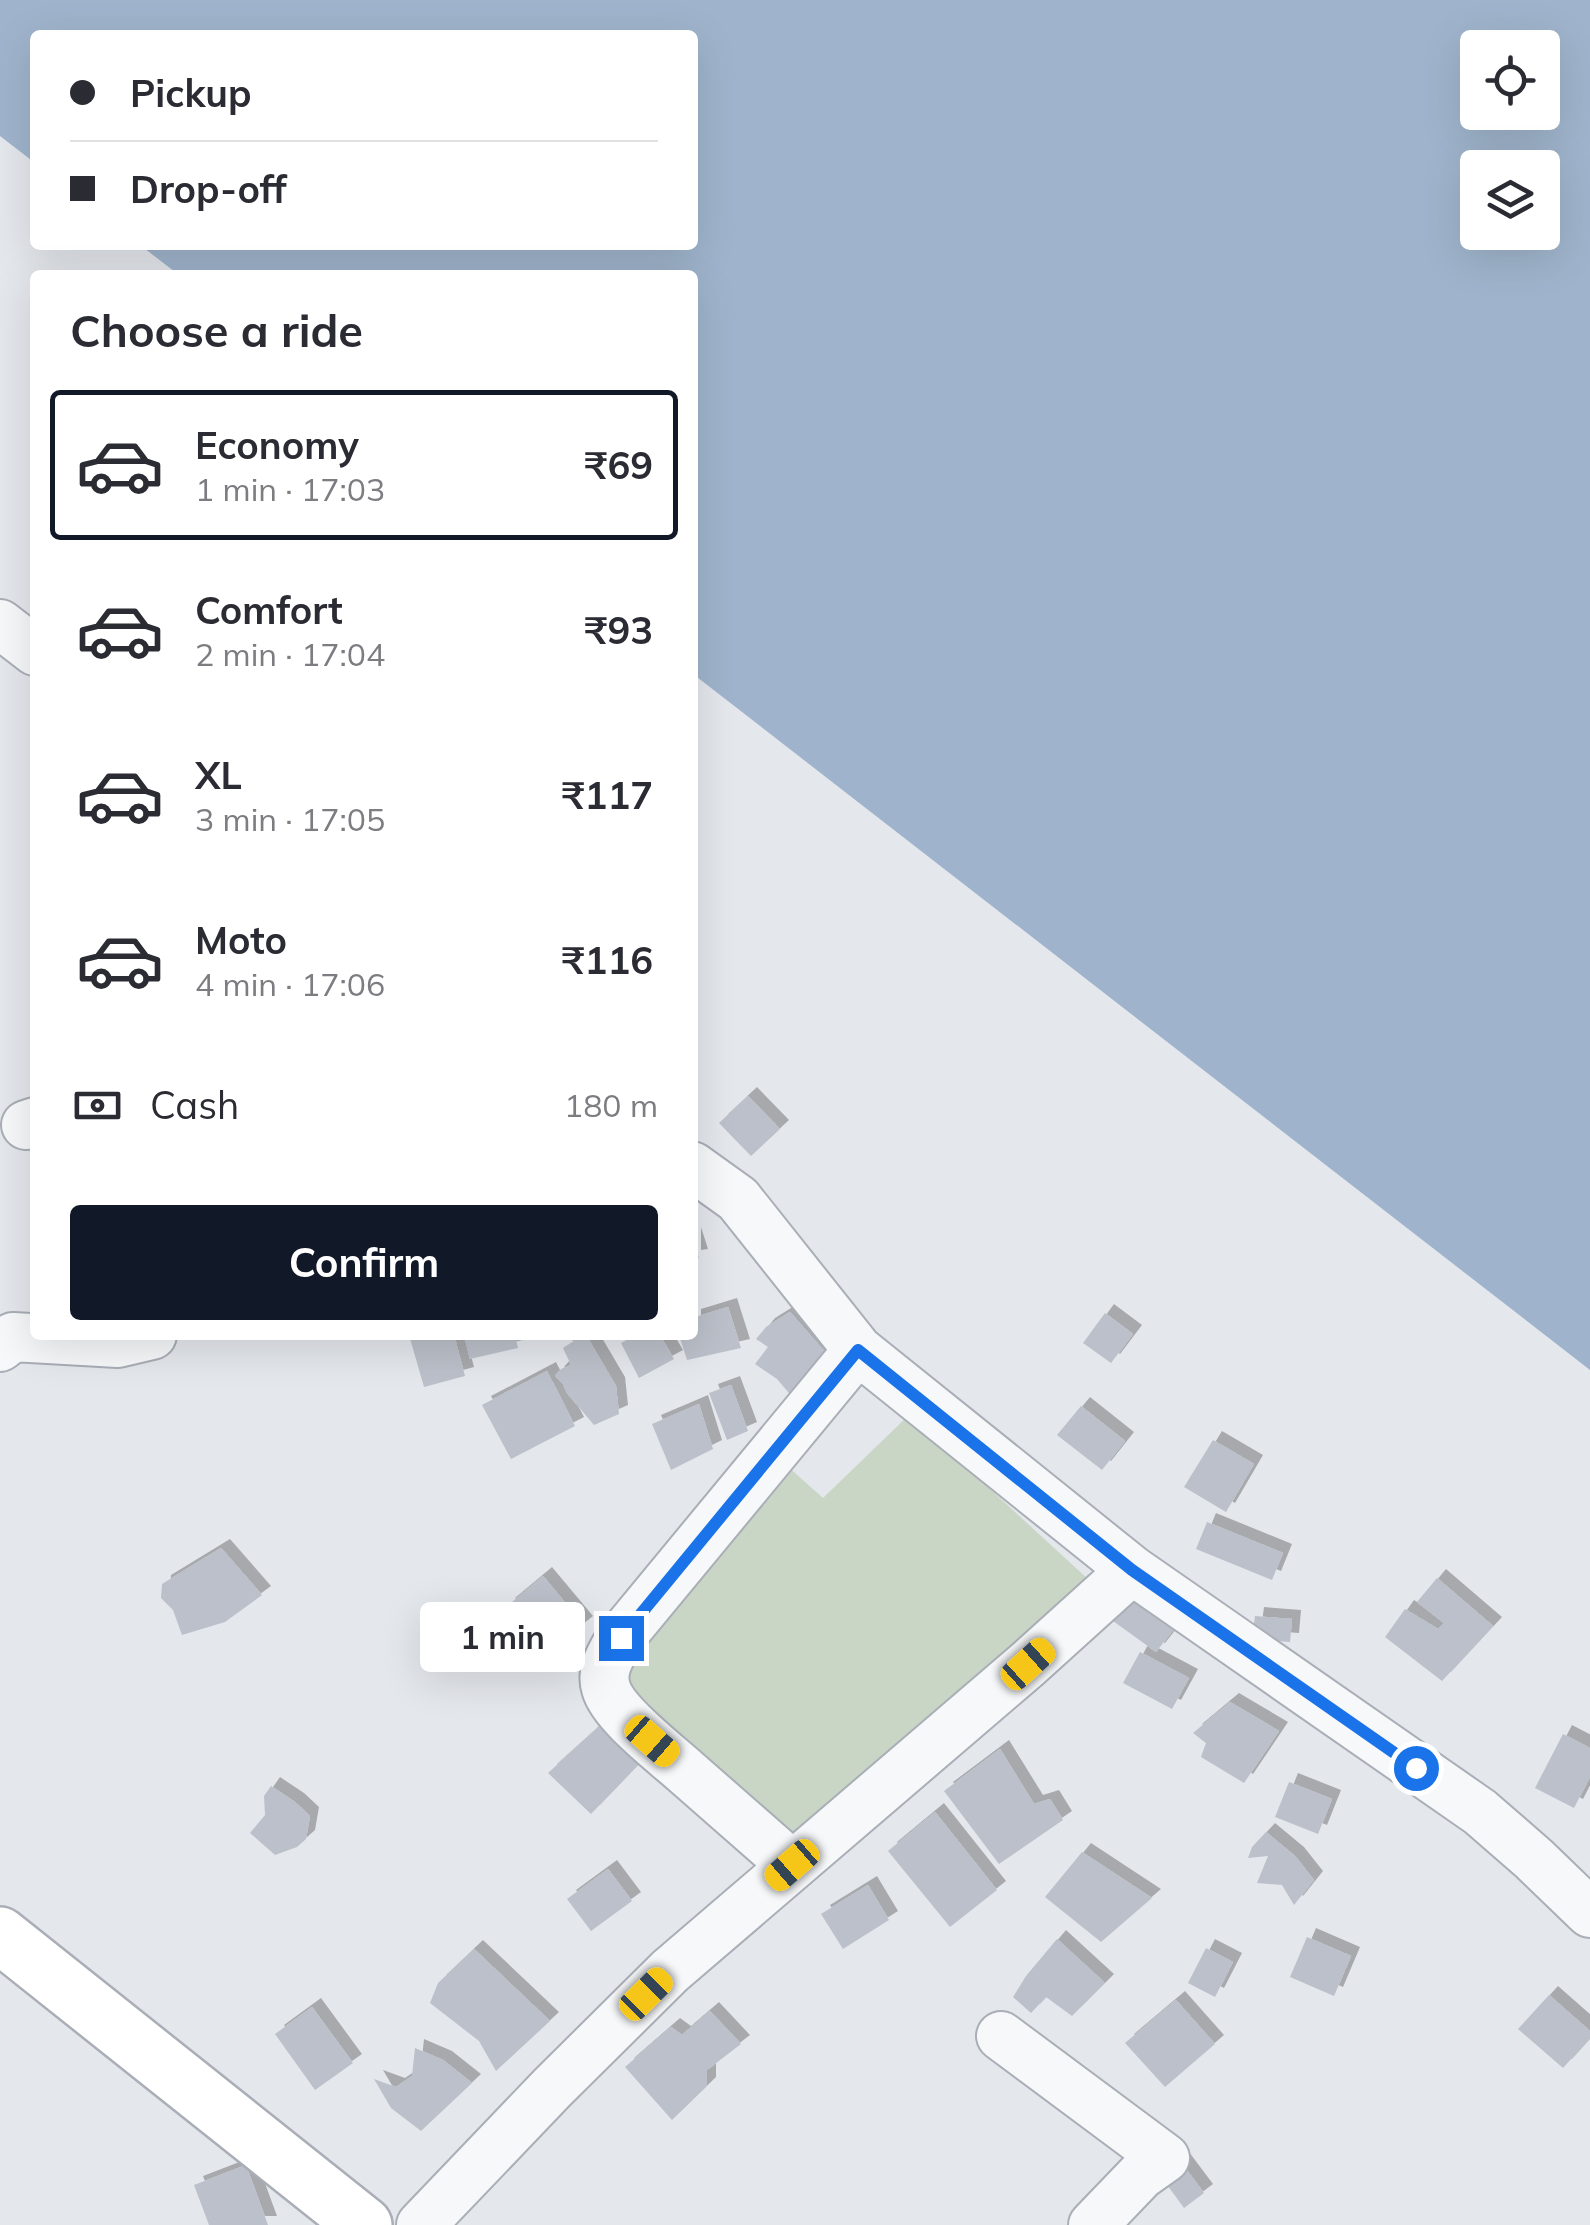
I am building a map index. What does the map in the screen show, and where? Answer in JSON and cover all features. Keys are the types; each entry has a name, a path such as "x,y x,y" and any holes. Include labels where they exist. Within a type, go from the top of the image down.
{"main road":[{"path":"0,1936 364,2225"}],"street":[{"path":"0,624 30,648"},
{"path":"698,1170 738,1199 858,1350 1132,1570 1480,1812 1590,1913"},
{"path":"0,1347 12,1337 30,1338"},
{"path":"65,1340 131,1340"},
{"path":"792,1865 614,1704 604,1678 607,1661 621,1638 858,1350"},
{"path":"421,2225 670,1971 1132,1570"},
{"path":"1001,2036 1166,2158 1141,2175 1093,2225"}],"green space":[{"path":"909,1415 1088,1579 796,1845 607,1676 785,1464 823,1498"}],"water":[{"path":"0,0 1590,0 1590,1370 698,678 698,270 172,270 146,250 698,250 698,30 30,30 30,159 0,136"}],"building":[{"path":"748,1096 780,1129 751,1156 719,1123"},
{"path":"728,1307 741,1348 687,1360 681,1340 698,1340 698,1316"},
{"path":"790,1312 826,1353 794,1399 777,1379 755,1364 768,1347 756,1339 766,1327"},
{"path":"1105,1313 1133,1334 1111,1363 1083,1343"},
{"path":"410,1340 455,1340 465,1376 424,1387"},
{"path":"465,1340 516,1340 518,1348 470,1359"},
{"path":"575,1340 589,1340 616,1386 619,1414 594,1425 555,1376 571,1365 563,1348"},
{"path":"663,1340 674,1359 639,1378 621,1343"},
{"path":"547,1371 575,1426 511,1459 482,1405"},
{"path":"731,1385 748,1431 727,1440 709,1393"},
{"path":"699,1404 713,1449 671,1470 652,1424"},
{"path":"1081,1406 1125,1441 1102,1470 1057,1435"},
{"path":"1213,1440 1254,1464 1226,1512 1184,1487"},
{"path":"1207,1522 1283,1553 1272,1580 1196,1549"},
{"path":"221,1548 262,1595 225,1622 182,1635 173,1610 161,1598 162,1584"},
{"path":"543,1576 584,1625 547,1655 506,1607"},
{"path":"1437,1578 1493,1626 1442,1681 1385,1637 1405,1609 1438,1629 1444,1623 1417,1602"},
{"path":"1139,1587 1182,1619 1156,1652 1113,1621"},
{"path":"1255,1616 1292,1619 1290,1642 1252,1639"},
{"path":"1140,1652 1189,1678 1172,1709 1123,1683"},
{"path":"1230,1702 1279,1731 1244,1783 1201,1757 1206,1743 1193,1733"},
{"path":"600,1726 638,1765 591,1814 548,1773"},
{"path":"1563,1734 1590,1748 1590,1777 1574,1808 1535,1788"},
{"path":"1000,1749 1034,1804 1050,1799 1063,1820 999,1864 944,1791"},
{"path":"1289,1782 1332,1799 1318,1834 1275,1817"},
{"path":"271,1786 310,1816 306,1839 275,1855 250,1833 265,1815 264,1796"},
{"path":"935,1812 997,1890 950,1927 888,1851"},
{"path":"1266,1832 1295,1856 1314,1880 1294,1905 1282,1885 1257,1883 1268,1856 1248,1858"},
{"path":"1082,1852 1152,1898 1101,1942 1045,1897"},
{"path":"608,1869 632,1901 591,1931 567,1899"},
{"path":"868,1885 889,1920 843,1949 821,1914"},
{"path":"1307,1937 1351,1956 1334,1996 1290,1977"},
{"path":"1057,1939 1105,1983 1072,2016 1046,1997 1031,2013 1013,1997"},
{"path":"1206,1948 1233,1962 1215,1997 1188,1983"},
{"path":"474,1949 550,2021 496,2071 479,2041 430,2003 438,1983"},
{"path":"1549,1995 1590,2031 1590,2038 1563,2068 1518,2029"},
{"path":"1176,2000 1215,2044 1165,2087 1125,2043"},
{"path":"312,2007 353,2063 315,2090 275,2034"},
{"path":"710,2011 741,2044 707,2070 707,2086 672,2120 625,2067 671,2027 682,2035"},
{"path":"415,2048 443,2060 472,2083 421,2131 391,2108 374,2079 396,2087 412,2076"},
{"path":"1174,2153 1204,2193 1184,2208 1154,2167"},
{"path":"246,2165 268,2225 209,2225 194,2185"}],"route":[{"path":"621,1638 858,1350 1132,1570 1416,1768"}]}
